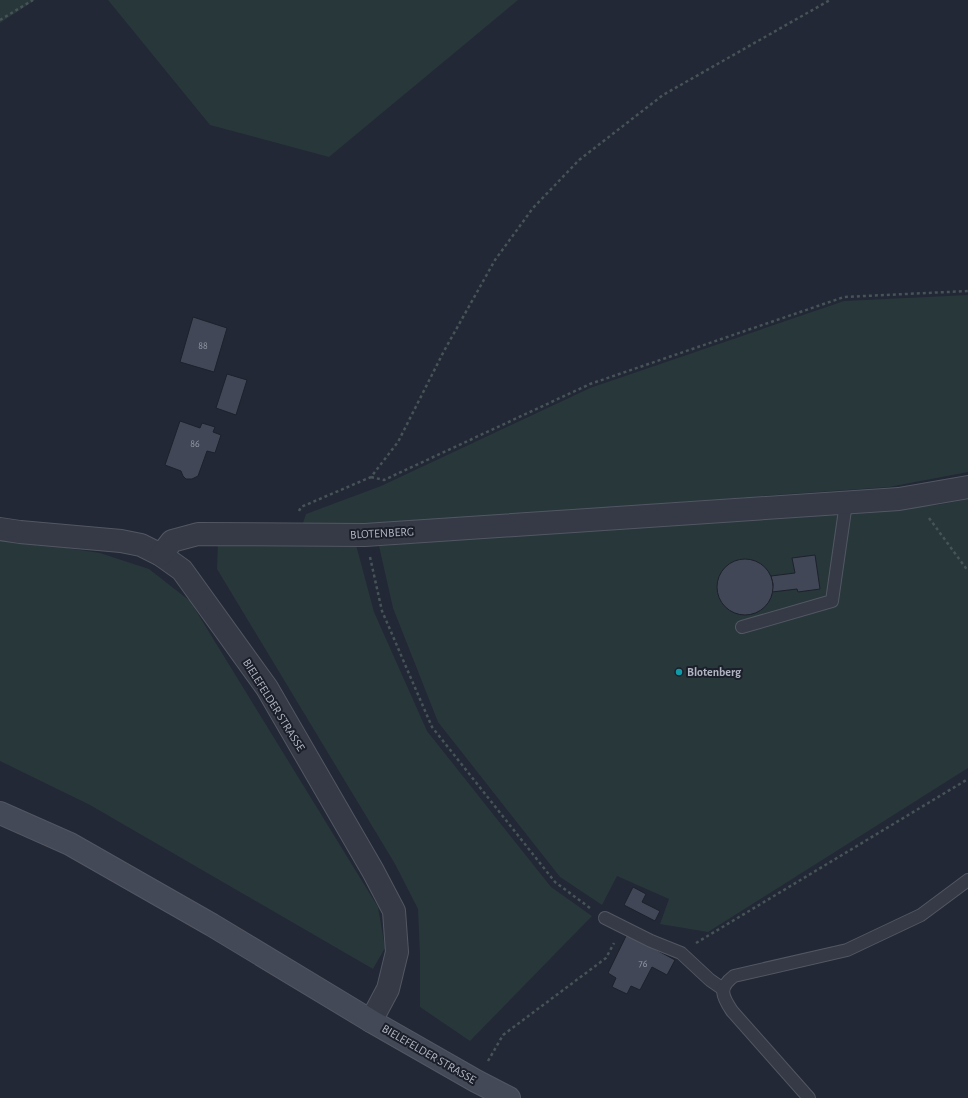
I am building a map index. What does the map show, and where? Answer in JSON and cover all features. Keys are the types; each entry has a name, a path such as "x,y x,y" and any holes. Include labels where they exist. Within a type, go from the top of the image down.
{"main road":[{"name":"BIELEFELDER STRASSE","path":"0,813 77,848 212,925 371,1021 476,1081 509,1098"}],"street":[{"name":"BLOTENBERG","path":"161,555 172,541 198,534 284,536 365,535 846,503 925,495 968,488"},
{"name":"BIELEFELDER STRASSE","path":"0,529 121,541 141,545 161,555 182,570 267,688 373,871 394,912 397,952 388,989 371,1021"}],"lane":[{"path":"742,628 832,601 846,503"},
{"path":"809,1098 732,1011 724,999 723,989 726,981 734,976 847,950 921,915 968,880"},
{"path":"605,918 652,941 681,953 710,980 723,989"}],"path":[{"path":"0,20 33,0"},
{"path":"284,536 301,508 371,477 398,442 444,351 495,260 533,208 579,160 663,95 830,0"},
{"path":"371,477 384,480 590,384 844,297 968,291"},
{"path":"925,495 929,517 968,571"},
{"path":"365,535 382,611 432,727 555,882 605,918"},
{"path":"681,953 968,779"},
{"path":"476,1081 503,1035 606,958 623,927"}],"shaded area":[{"path":"0,0 35,0 0,23"},
{"path":"108,0 518,0 329,157 210,125"},
{"path":"968,295 968,472 889,487 374,524 302,526 306,514 381,486 590,388 844,301"},
{"path":"968,499 968,768 708,932 660,924 669,899 617,876 602,905 560,877 438,722 393,608 379,546 937,505"},
{"path":"0,538 100,553 149,569 190,601 378,907 385,948 373,969 90,805 0,761"},
{"path":"218,540 355,541 374,612 427,731 551,887 592,916 470,1041 420,1007 418,909 395,864 217,569"}],"building":[{"path":"193,317 227,328 214,372 180,362"},
{"path":"227,374 247,380 236,415 216,408"},
{"path":"180,421 200,428 202,423 215,427 213,432 221,435 215,453 207,451 198,476 192,479 186,479 181,471 165,465"},
{"path":"815,555 820,589 798,592 797,589 772,592 773,584 771,576 795,573 792,558"},
{"path":"745,559 756,561 765,567 771,576 773,587 771,598 765,607 756,613 745,615 734,613 725,607 719,598 717,587 719,576 725,567 734,561"},
{"path":"633,887 646,894 642,902 660,911 655,921 624,905"},
{"path":"627,934 675,960 667,975 652,967 640,990 631,986 627,994 612,987 616,978 608,973"}],"place":[{"name":"Blotenberg","path":"679,672"}]}
